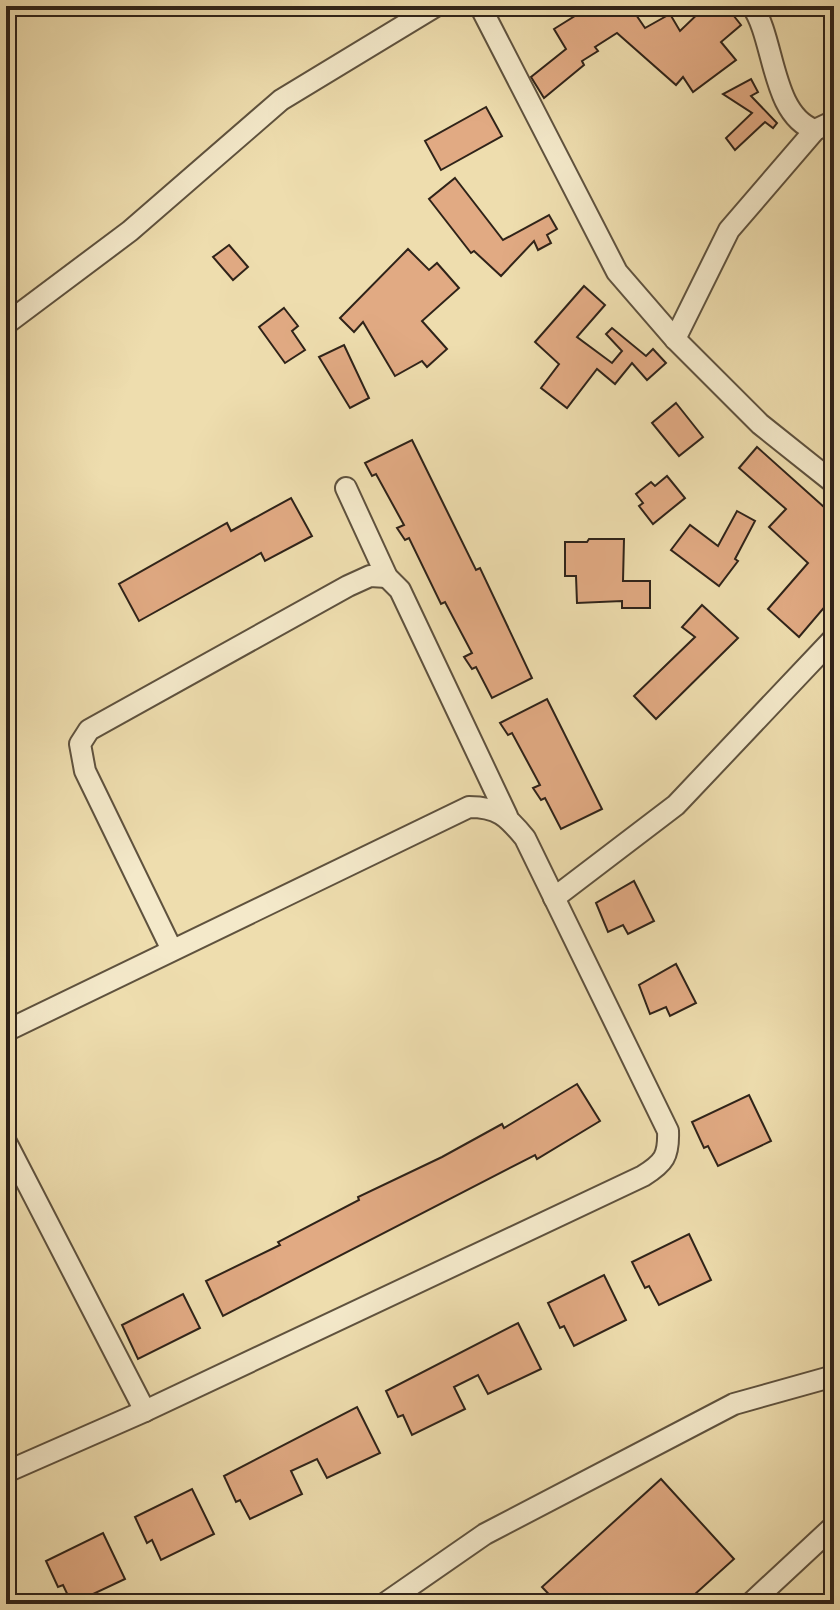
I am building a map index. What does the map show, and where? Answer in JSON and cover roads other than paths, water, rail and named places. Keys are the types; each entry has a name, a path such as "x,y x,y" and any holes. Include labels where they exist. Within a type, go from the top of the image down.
{"street":[{"path":"6,324 130,231 281,100 436,6"},
{"path":"480,6 617,272 675,339 760,424 834,483"},
{"path":"752,6 763,26 776,78 805,126 825,125"},
{"path":"675,339 729,230 825,125"},
{"path":"6,1472 145,1411 664,1163 669,1149 668,1131 525,838 507,816 400,590 387,577 346,488"},
{"path":"172,950 85,771 80,744 89,730 348,586 370,576 387,577"},
{"path":"554,898 676,805 834,638"},
{"path":"6,1031 469,807 493,807 507,816"},
{"path":"8,1149 145,1411"},
{"path":"384,1604 485,1534 734,1404 834,1376"},
{"path":"750,1604 834,1526"}]}
